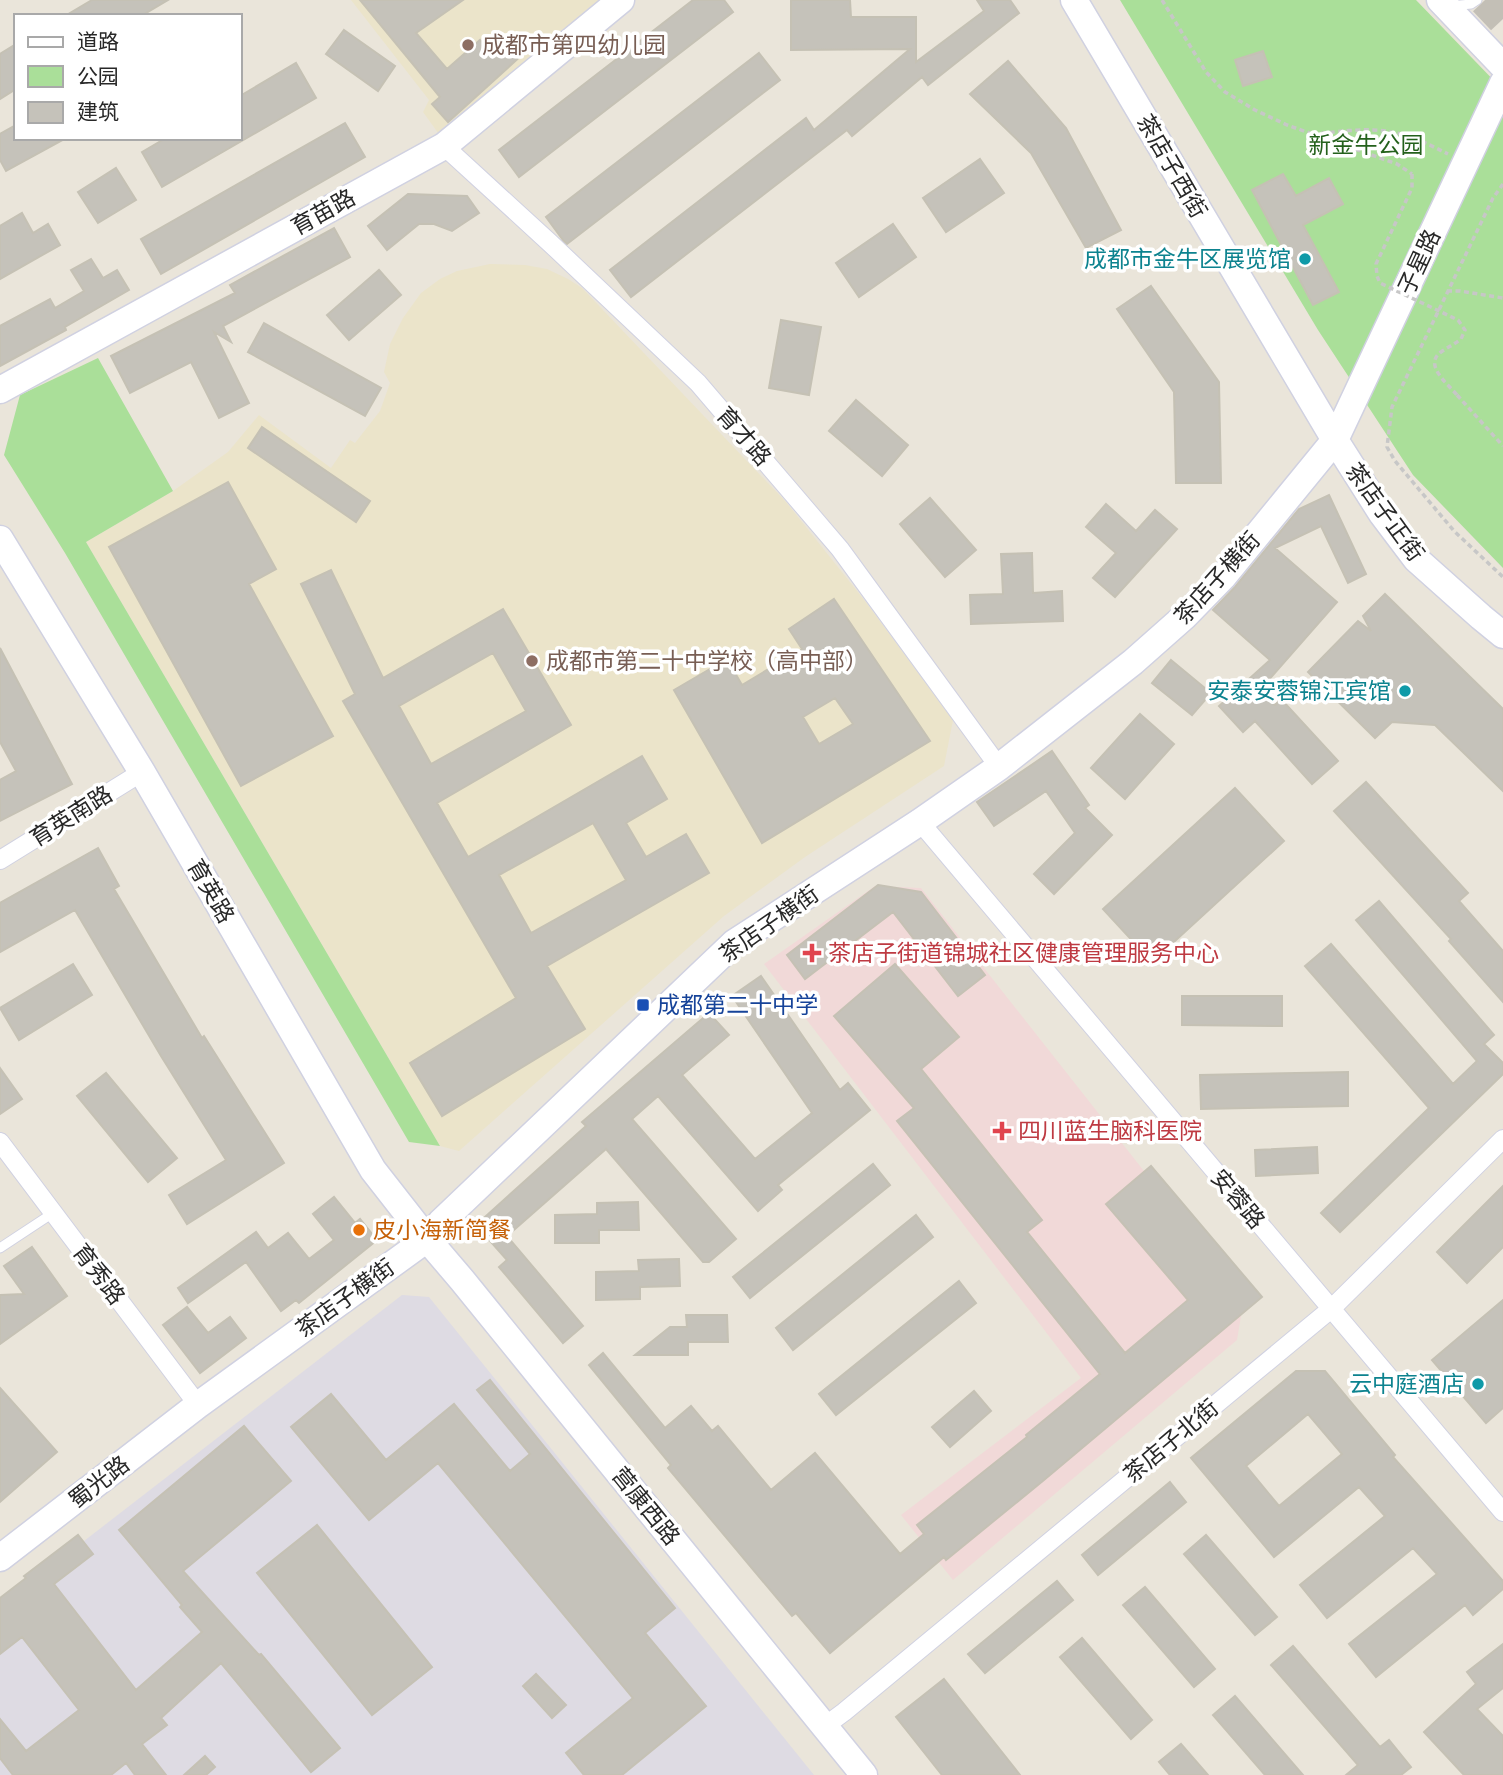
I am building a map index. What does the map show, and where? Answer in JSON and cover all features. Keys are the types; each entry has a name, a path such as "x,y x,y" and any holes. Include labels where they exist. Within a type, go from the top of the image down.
{"street":[{"name":"育苗路","path":"0,390 444,146 621,0"},
{"name":"茶店子西街","path":"1074,0 1335,440"},
{"path":"1443,3 1503,66"},
{"name":"子星路","path":"1335,440 1503,83"},
{"name":"育才路","path":"444,146 698,383 840,549 999,767"},
{"name":"茶店子正街","path":"1335,440 1382,514 1416,559 1503,635"},
{"name":"茶店子横街","path":"198,1405 427,1239 441,1222 734,943 920,822 999,767 1133,662 1185,616 1223,577 1335,440"},
{"name":"育英路","path":"0,539 142,772 373,1170 427,1239"},
{"name":"育英南路","path":"0,860 142,772"},
{"name":"安蓉路","path":"920,822 1503,1512"},
{"name":"茶店子北街","path":"825,1726 1331,1309 1503,1139"},
{"name":"育秀路","path":"0,1142 198,1405"},
{"name":"营康西路","path":"427,1239 864,1775"},
{"name":"蜀光路","path":"0,1558 198,1405"}],"lane":[{"path":"1443,3 1471,4 1477,0"},
{"path":"0,1248 53,1213"}],"path":[{"path":"1162,0 1206,72 1225,92 1255,110 1311,135 1397,164 1412,174 1412,188 1376,264 1377,276 1380,283 1458,320 1465,330 1461,339 1438,354 1434,362 1436,369 1503,446"},
{"path":"1311,135 1360,131 1391,132 1423,142 1465,163"},
{"path":"1503,184 1493,198 1392,407 1387,447 1395,461 1454,531 1503,577"},
{"path":"1447,291 1503,298"}],"shaded area":[{"name":"成都市第四幼儿园","path":"351,0 604,0 441,137 423,112 429,100"},
{"name":"成都市第二十中学校（高中部）","path":"490,264 547,269 582,288 786,502 865,601 953,720 944,766 805,857 724,916 459,1151 440,1146 86,542 173,491 228,452 259,415 331,468 350,440 355,443 380,411 390,383 384,372 390,344 403,318 421,293 457,271"},
{"name":"四川蓝生脑科医院","path":"875,886 921,888 1244,1298 1237,1340 953,1580 901,1515 1081,1378 764,964"},
{"path":"402,1295 429,1297 814,1775 0,1775 0,1606"}],"green space":[{"name":"新金牛公园","path":"1120,0 1416,0 1503,90 1503,568 1413,475 1318,330"},
{"path":"98,358 173,491 86,542 440,1146 409,1142 65,553 4,455 20,395"}],"building":[{"path":"92,0 168,0 144,14 68,14"},
{"path":"360,0 463,0 416,33 447,69 480,40 493,54 509,39 523,54 448,122 432,104 440,97"},
{"path":"693,0 724,0 733,12 519,177 499,150"},
{"path":"791,0 850,0 851,17 916,17 916,62 984,11 977,0 1010,0 1019,13 928,85 922,77 852,136 847,130 631,297 610,270 806,118 814,130 910,49 791,50"},
{"path":"344,30 395,66 378,91 326,54"},
{"path":"14,45 14,90 0,99 0,54"},
{"path":"1263,51 1272,77 1243,86 1235,60"},
{"path":"759,53 780,80 567,244 563,240 546,217"},
{"path":"1008,61 1066,128 1121,230 1086,248 1031,153 970,94"},
{"path":"296,63 316,98 162,187 142,152 163,140 242,140 242,95"},
{"path":"345,123 365,157 161,274 141,239"},
{"path":"14,126 14,140 62,140 6,171 0,160 0,134"},
{"path":"980,159 1004,193 946,232 923,198"},
{"path":"116,168 136,200 98,223 78,192"},
{"name":"成都市金牛区展览馆","path":"1283,174 1296,196 1329,178 1343,204 1303,225 1339,292 1313,305 1252,190"},
{"path":"408,194 467,196 479,213 452,231 434,224 419,224 387,250 368,226"},
{"path":"22,213 33,233 48,224 60,245 0,279 0,226"},
{"path":"893,224 916,257 859,297 836,263"},
{"path":"334,228 350,257 223,326 231,342 214,332 249,403 219,418 191,362 130,393 111,356 235,293 230,285"},
{"path":"91,259 103,278 117,270 129,290 65,327 66,330 0,366 0,326 50,299 55,308 84,291 71,270"},
{"path":"379,270 401,295 349,340 327,315"},
{"path":"1151,286 1219,382 1221,483 1176,483 1174,392 1117,309"},
{"path":"781,320 821,327 809,395 769,388"},
{"path":"264,323 381,388 365,416 248,352"},
{"path":"856,400 908,445 882,476 829,431"},
{"path":"262,427 370,501 356,522 248,448"},
{"path":"228,482 276,569 249,584 333,736 241,786 109,547"},
{"path":"1329,495 1366,574 1348,583 1321,526 1275,548 1337,602 1259,691 1275,705 1281,699 1338,761 1312,784 1255,721 1243,732 1219,706 1270,660 1213,610 1299,509"},
{"path":"930,498 976,550 945,577 900,524"},
{"path":"1106,504 1136,531 1155,510 1177,529 1115,597 1093,578 1116,553 1086,527"},
{"path":"1032,553 1033,593 1062,591 1063,621 971,624 970,595 1003,594 1001,554"},
{"path":"331,570 383,678 503,609 571,725 437,803 468,857 642,756 667,799 626,823 646,857 686,834 709,873 547,966 585,1029 442,1116 410,1063 516,998 343,701 355,694 301,584","holes":["493,653 526,711 431,764 399,706","593,823 626,880 531,933 499,875"]},
{"name":"安泰安蓉锦江宾馆","path":"1385,594 1503,709 1503,791 1435,725 1392,722 1375,738 1308,672 1358,621 1371,631 1363,616"},
{"path":"834,599 930,741 762,843 674,690 727,659 742,685 802,649 789,629","holes":["835,698 853,724 819,744 803,717"]},
{"path":"0,648 72,784 0,821 0,780 16,771 0,742"},
{"path":"1171,660 1211,693 1192,715 1152,683"},
{"path":"1140,714 1174,744 1125,799 1091,768"},
{"path":"1052,751 1089,805 1085,808 1112,835 1054,894 1034,874 1075,833 1046,791 994,826 977,802"},
{"path":"1366,782 1468,893 1459,901 1503,951 1503,1002 1449,941 1451,939 1334,811"},
{"path":"1235,788 1284,841 1152,962 1103,909"},
{"path":"98,848 119,886 114,889 202,1038 204,1036 284,1163 187,1224 169,1195 226,1160 75,910 0,952 0,903"},
{"path":"878,885 921,892 985,975 958,996 893,912 805,979 787,955"},
{"path":"1379,901 1494,1035 1484,1044 1503,1063 1503,1074 1340,1232 1321,1213 1429,1108 1305,966 1331,944 1453,1084 1477,1061 1356,920"},
{"path":"73,964 92,995 19,1040 0,1008"},
{"path":"895,964 959,1037 921,1069 1042,1220 1027,1232 1125,1353 1188,1300 1106,1204 1151,1166 1262,1297 1044,1480 946,1560 944,1557 830,1653 796,1613 792,1616 668,1468 671,1465 589,1365 603,1353 665,1428 691,1406 712,1431 718,1426 771,1490 815,1453 900,1554 924,1534 917,1525 1027,1437 1026,1435 1100,1374 897,1121 914,1108 834,1016"},
{"path":"761,976 840,1090 848,1083 870,1110 778,1185 782,1190 758,1211 658,1096 632,1119 736,1239 709,1262 703,1262 606,1149 507,1236 583,1326 563,1343 499,1267 507,1260 476,1225 586,1126 582,1122 709,1013 729,1035 682,1075 755,1159 812,1113 732,996"},
{"path":"1182,996 1282,996 1282,1026 1182,1025"},
{"path":"0,1068 22,1099 0,1114"},
{"path":"1348,1072 1348,1106 1201,1109 1200,1075"},
{"path":"106,1073 177,1158 148,1182 77,1096"},
{"path":"1317,1147 1318,1173 1256,1176 1255,1150"},
{"path":"873,1164 890,1185 750,1298 733,1277"},
{"path":"1503,1186 1503,1247 1467,1283 1437,1252"},
{"path":"334,1197 355,1223 360,1219 377,1240 299,1303 296,1300 281,1311 246,1262 188,1303 178,1288 256,1232 268,1248 288,1233 309,1259 334,1240 313,1214"},
{"path":"638,1202 639,1230 599,1230 599,1243 555,1243 555,1215 597,1214 597,1203"},
{"path":"916,1215 933,1237 793,1350 776,1328"},
{"path":"32,1247 67,1296 0,1344 0,1295 24,1294 4,1266"},
{"path":"679,1259 680,1286 640,1287 640,1299 596,1300 596,1272 639,1271 638,1260"},
{"path":"959,1281 976,1303 836,1415 819,1394"},
{"name":"云中庭酒店","path":"1503,1300 1503,1408 1486,1423 1432,1360"},
{"path":"187,1307 208,1333 230,1317 246,1338 200,1373 163,1325"},
{"path":"686,1315 727,1315 728,1342 688,1342 688,1355 635,1355 670,1327 687,1327"},
{"path":"1296,1371 1325,1371 1395,1455 1393,1457 1503,1581 1503,1589 1473,1615 1465,1605 1376,1677 1349,1644 1437,1574 1413,1548 1327,1618 1300,1585 1385,1516 1359,1487 1274,1557 1191,1458","holes":["1308,1414 1342,1454 1279,1506 1246,1466"]},
{"path":"490,1380 675,1608 645,1633 706,1706 622,1775 584,1775 566,1753 633,1698 438,1463 369,1520 291,1427 331,1394 386,1460 454,1404 510,1471 530,1454 477,1390"},
{"path":"0,1388 57,1452 0,1502"},
{"path":"974,1391 991,1411 950,1447 932,1427"},
{"path":"244,1426 291,1481 183,1571 259,1655 261,1654 340,1748 311,1772 221,1663 161,1718 167,1725 142,1744 166,1775 135,1775 126,1763 111,1775 13,1775 0,1758 0,1719 26,1751 79,1710 22,1637 0,1654 0,1598 78,1535 93,1554 54,1584 136,1690 202,1632 119,1530"},
{"path":"1170,1482 1186,1502 1098,1575 1082,1555"},
{"path":"317,1525 432,1667 372,1715 257,1573"},
{"path":"1206,1535 1277,1617 1255,1635 1184,1554"},
{"path":"1057,1581 1073,1600 985,1673 968,1654"},
{"path":"1145,1587 1215,1669 1194,1687 1123,1605"},
{"path":"1082,1638 1152,1720 1131,1739 1060,1657"},
{"path":"1503,1644 1503,1688 1477,1709 1503,1736 1503,1775 1464,1775 1424,1732 1476,1684 1467,1672"},
{"path":"1293,1646 1380,1747 1389,1740 1411,1767 1401,1775 1346,1775 1358,1765 1271,1665"},
{"path":"536,1674 566,1705 552,1718 523,1686"},
{"path":"944,1679 1020,1775 942,1775 896,1717"},
{"path":"1235,1696 1303,1775 1265,1775 1213,1715"},
{"path":"1181,1744 1208,1775 1170,1775 1159,1762"},
{"path":"205,1756 215,1767 206,1775 184,1775"}],"tunnel":[{"path":"1485,0 1503,19"}],"place":[{"name":"成都市第四幼儿园","path":"468,45"},
{"name":"成都市金牛区展览馆","path":"1305,259"},
{"name":"成都市第二十中学校（高中部）","path":"532,661"},
{"name":"安泰安蓉锦江宾馆","path":"1405,691"},
{"name":"茶店子街道锦城社区健康管理服务中心","path":"812,953"},
{"name":"成都第二十中学","path":"643,1005"},
{"name":"四川蓝生脑科医院","path":"1002,1131"},
{"name":"皮小海新简餐","path":"359,1230"},
{"name":"云中庭酒店","path":"1478,1384"}]}
